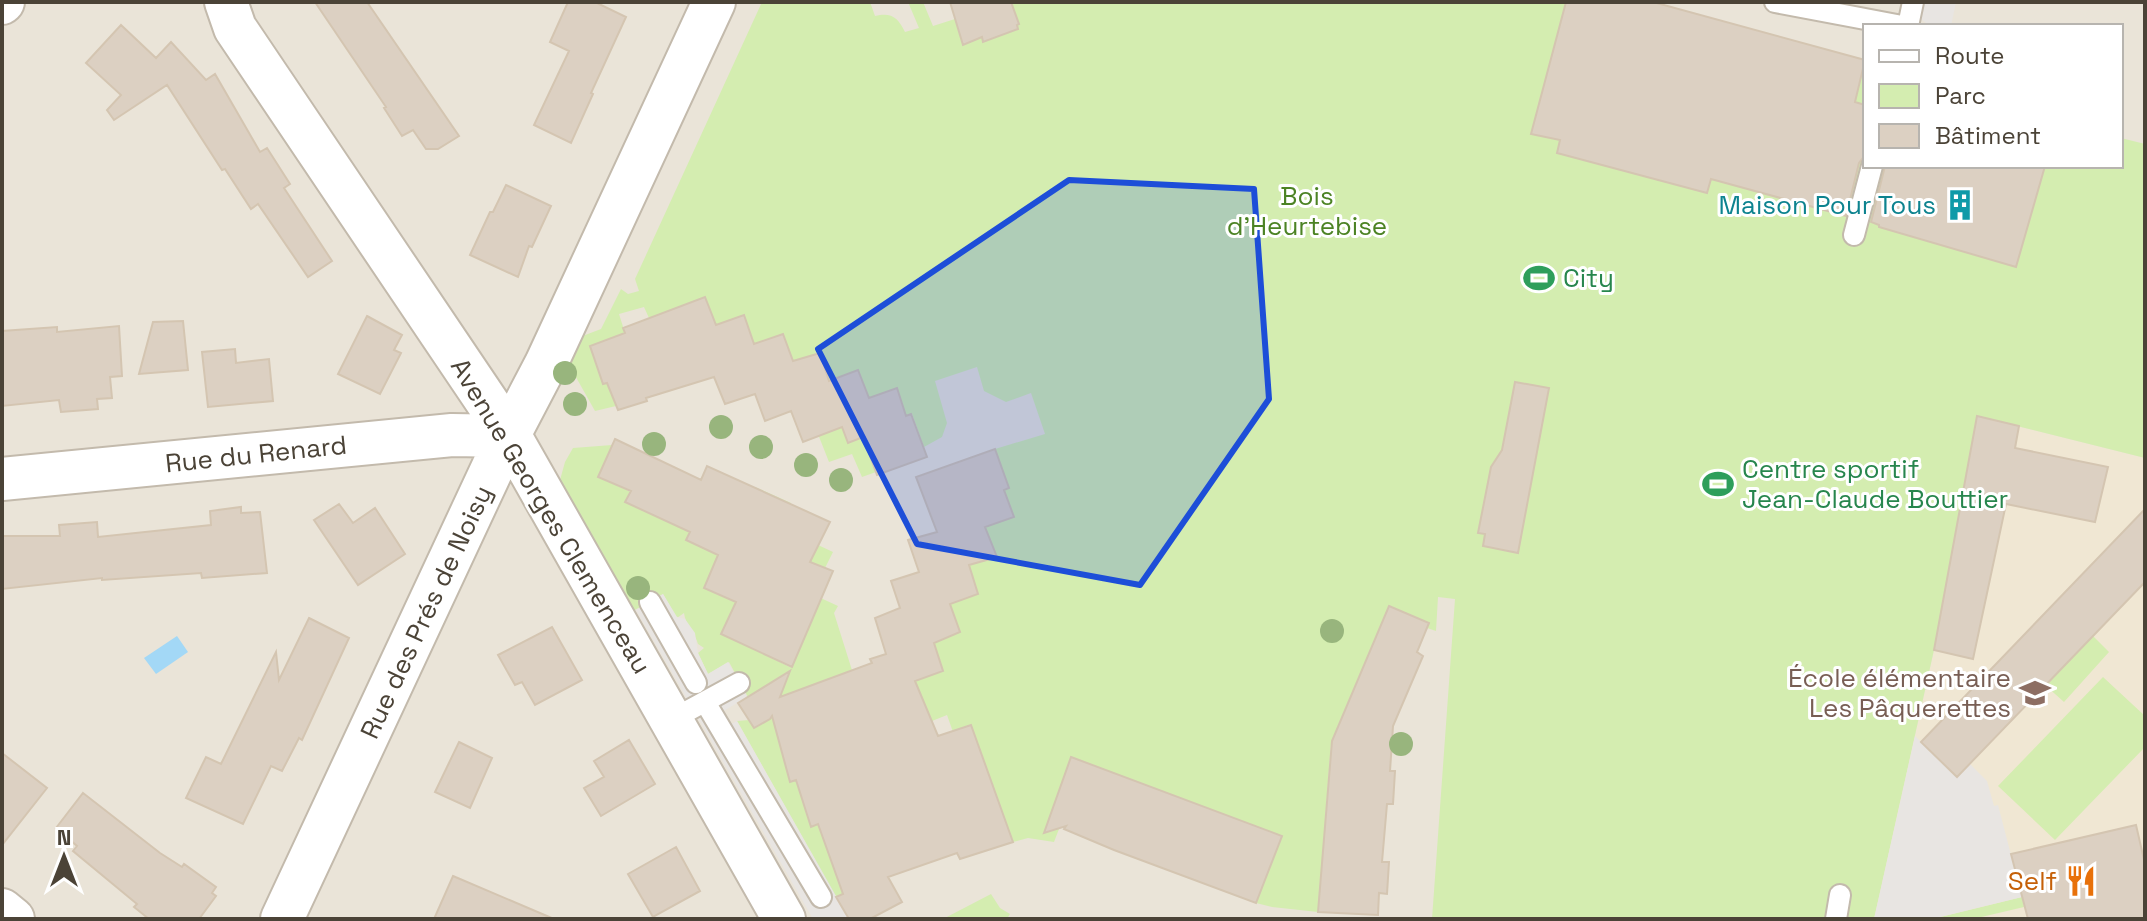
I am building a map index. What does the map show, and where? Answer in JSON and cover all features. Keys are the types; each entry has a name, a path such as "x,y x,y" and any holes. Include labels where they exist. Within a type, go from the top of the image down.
{"street":[{"name":"Avenue Georges Clemenceau","path":"226,2 235,28 510,436 636,658 691,702 756,870 784,919"},
{"name":"Rue des Prés de Noisy","path":"282,919 714,2"},
{"name":"Rue du Renard","path":"2,479 452,435 510,436"},
{"path":"2,910 13,919"}],"lane":[{"path":"1775,2 1891,24"},
{"path":"1908,24 1913,2"},
{"path":"1854,235 1871,168"},
{"path":"650,602 672,639 691,702 794,850 821,897"},
{"path":"636,658 672,639"},
{"path":"691,702 739,683"},
{"path":"756,870 794,850"},
{"path":"1836,919 1840,895"}],"highlighted area":[{"path":"1069,180 1254,189 1269,399 1140,585 917,544 818,349"}],"shaded area":[{"path":"2,2 2145,2 2145,919 2,919"},
{"path":"1924,2 1956,2 1951,24 1927,24 1921,19"},
{"name":"École élémentaire Les Pâquerettes","path":"1977,416 2145,458 2145,919 1874,919 1934,650"},
{"path":"663,594 677,617 685,619 695,633 698,653 708,674 728,662 747,697 722,712 730,725 737,721 849,919 813,919 636,610"},
{"path":"1915,736 1957,777 1970,764 1987,781 1994,806 1998,805 2022,897 1932,919 1874,919"}],"green space":[{"name":"Bois d'Heurtebise","path":"762,2 870,2 875,16 893,17 905,32 919,28 908,2 923,2 933,26 955,19 963,45 1018,29 1011,2 1653,2 1863,59 1863,168 2123,168 2123,138 2145,144 2145,458 1977,416 1934,650 1874,919 1432,919 1455,599 1438,597 1436,631 1427,628 1428,623 1389,606 1340,721 1345,743 1331,744 1325,820 1353,824 1318,912 1272,907 1256,903 1269,869 1064,777 1052,811 1064,816 1054,842 1028,838 1013,842 971,726 953,732 947,715 927,723 927,710 915,681 943,671 934,643 960,632 950,604 978,594 969,565 997,557 985,527 1014,517 1004,490 1009,488 995,449 1045,434 1031,393 1006,402 984,391 977,367 935,381 947,423 942,437 924,447 912,414 906,416 897,388 869,398 858,370 829,381 820,353 793,361 754,344 744,315 716,325 649,318 644,307 619,314 625,333 590,346 603,383 607,383 616,406 595,411 568,363 580,337 601,329 621,289 628,294 639,291 635,279"},
{"path":"838,416 848,443 863,437 876,472 862,477 852,454 829,462 814,424"},
{"path":"612,445 598,477 631,492 626,502 690,532 686,540 718,555 704,588 736,602 722,634 790,667 808,630 776,614 740,521 755,487 791,503 779,528 816,549 818,545 833,552 812,594 838,606 834,613 862,702 842,674 787,695 805,776 812,827 825,821 847,859 833,865 835,872 857,887 836,897 737,721 749,720 754,728 762,723 729,662 708,674 698,653 704,648 698,644 684,613 677,618 663,594 633,611 560,480 573,448"},
{"path":"2093,636 2109,652 2064,702 2045,685"},
{"path":"2103,677 2145,716 2145,747 2055,840 1998,786"},
{"path":"991,894 1000,908 1010,914 1007,919 943,919"},
{"path":"2022,897 2024,907 1973,919 1932,919"}],"water":[{"path":"177,636 188,652 156,674 144,658"}],"building":[{"path":"315,2 367,2 459,136 438,149 426,149 413,130 402,136"},
{"path":"568,2 595,2 626,17 571,143 534,125 569,51 550,42"},
{"path":"950,2 1011,2 1018,29 983,42 982,37 963,45"},
{"path":"1566,2 1653,2 1863,59 1855,102 1863,104 1863,158 1846,216 1711,179 1707,193 1557,153 1560,140 1531,134"},
{"path":"121,25 156,58 171,42 206,80 215,74 260,152 267,148 290,184 284,188 332,261 308,277 258,204 251,209 225,169 222,170 167,85 114,120 107,110 121,95 86,63"},
{"name":"Maison Pour Tous","path":"1884,168 2044,168 2016,267 1879,227 1871,222"},
{"path":"506,185 551,206 532,247 529,246 518,277 470,255"},
{"path":"705,297 716,325 744,315 754,344 783,334 793,361 820,353 829,381 858,370 869,398 897,388 906,416 911,414 927,457 877,475 863,437 848,443 842,427 803,442 791,411 765,421 755,394 725,404 714,377 618,410 607,383 603,384 590,346 625,333 623,328"},
{"path":"367,316 402,335 394,350 401,353 380,394 338,374"},
{"path":"183,321 188,370 139,374 153,322"},
{"path":"119,326 122,376 110,377 112,398 97,399 98,409 61,412 59,400 2,406 2,331 57,327 57,332"},
{"path":"235,349 236,363 269,359 273,401 208,407 202,352"},
{"path":"1515,382 1549,388 1518,553 1483,546 1485,534 1478,533 1491,467 1502,450"},
{"path":"1977,416 2019,426 2015,448 2108,467 2095,522 2006,504 1973,659 1934,650"},
{"path":"615,439 701,480 707,466 830,522 810,562 833,571 792,667 721,634 736,602 704,588 718,555 686,540 690,532 625,502 631,491 598,477"},
{"path":"995,449 1009,488 1004,490 1014,517 985,527 997,557 969,565 978,594 950,604 960,632 934,643 943,671 915,681 938,736 971,725 1013,842 960,859 957,853 888,877 902,902 870,919 849,919 836,897 843,894 818,824 811,827 796,780 790,782 772,716 754,728 738,703 790,671 780,697 872,663 870,659 886,654 875,618 900,608 891,581 919,572 908,540 937,532 916,477"},
{"path":"339,504 353,523 375,508 405,554 358,585 314,520"},
{"path":"241,507 241,513 260,512 267,573 202,578 201,573 102,578 2,589 2,536 60,536 59,525 97,522 98,537 211,525 210,511"},
{"path":"2145,509 2145,582 1957,777 1921,742"},
{"path":"1389,606 1429,623 1417,652 1423,656 1393,726 1390,771 1395,771 1393,804 1387,804 1382,862 1389,862 1387,894 1379,893 1378,915 1318,912 1332,741"},
{"path":"309,618 349,638 302,740 299,738 282,771 271,766 243,824 186,798 206,757 221,764 276,652 279,680"},
{"path":"552,627 582,680 535,705 522,682 515,685 498,655"},
{"path":"629,740 655,784 601,816 584,788 604,777 594,761"},
{"path":"459,742 492,758 470,808 435,792"},
{"path":"2,753 47,788 2,845"},
{"path":"1071,757 1282,836 1256,903 1114,850 1064,829 1066,826 1044,833"},
{"path":"83,793 160,853 182,867 184,864 216,887 212,893 216,896 199,919 149,919 134,907 137,904 73,851 77,846 56,828"},
{"name":"Self","path":"2136,825 2145,864 2145,919 2028,919 2011,854"},
{"path":"676,847 700,891 653,917 628,874"},
{"path":"453,876 554,919 434,919"}],"place":[{"name":"Maison Pour Tous","path":"1960,205"},
{"name":"City","path":"1539,278"},
{"name":"Centre sportif Jean-Claude Bouttier","path":"1718,484"},
{"name":"École élémentaire Les Pâquerettes","path":"2035,693"},
{"name":"Self","path":"2081,881"}]}
